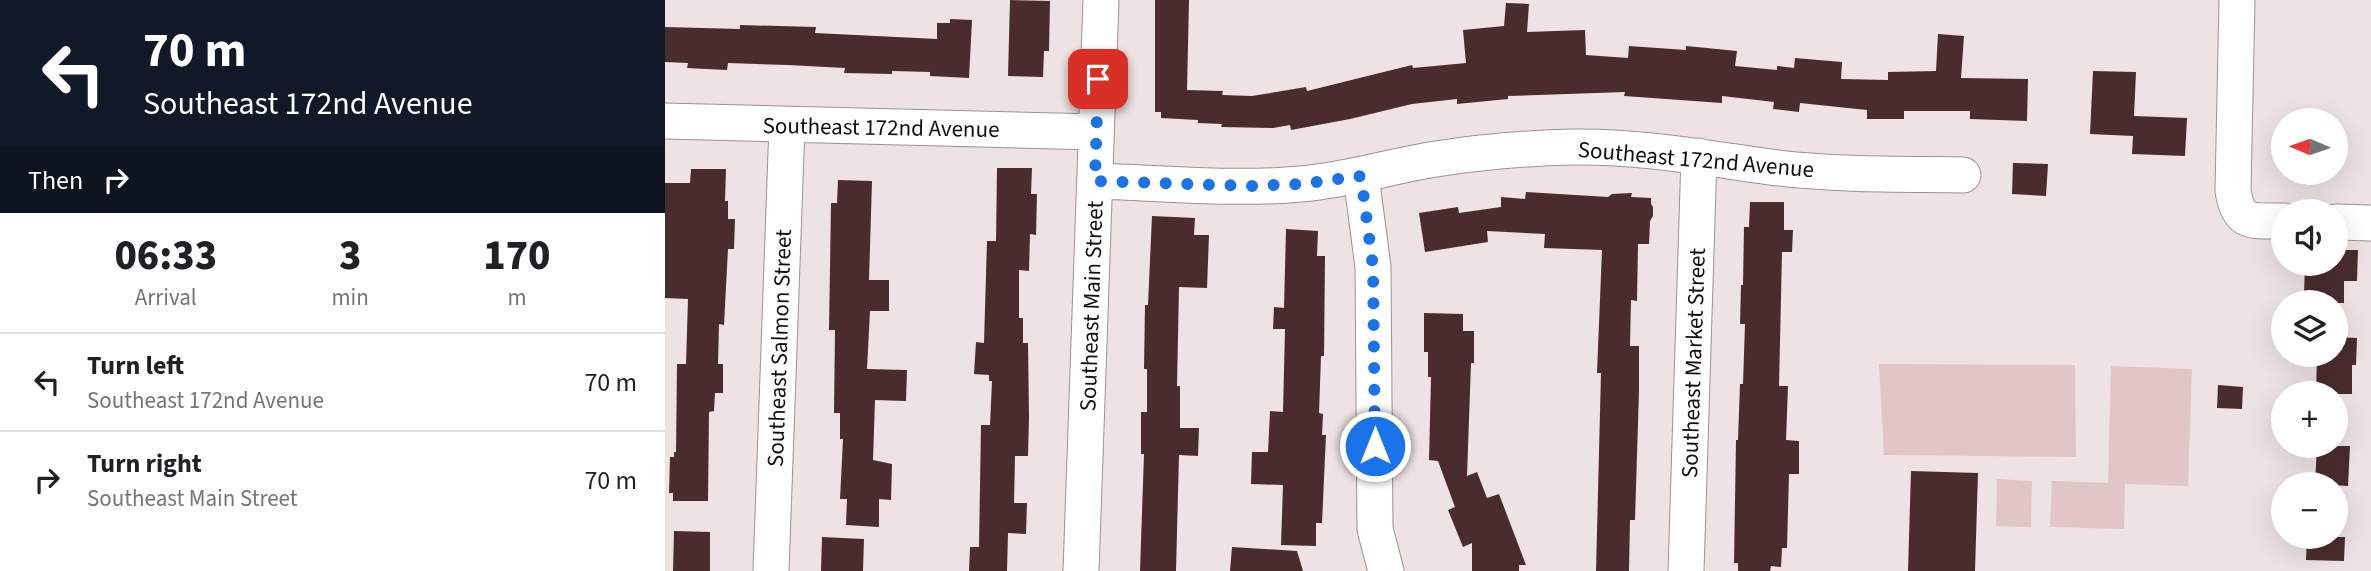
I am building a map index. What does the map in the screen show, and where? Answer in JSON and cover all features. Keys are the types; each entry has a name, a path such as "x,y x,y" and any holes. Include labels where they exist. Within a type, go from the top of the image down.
{"street":[{"name":"Southeast Main Street","path":"1081,571 1101,0"},
{"path":"2237,0 2233,178 2236,209 2244,218 2271,221"},
{"name":"Southeast 172nd Avenue","path":"665,121 1096,132"},
{"name":"Southeast Salmon Street","path":"771,571 787,125"},
{"name":"Southeast 172nd Avenue","path":"1095,181 1250,186 1301,184 1361,176 1436,159 1526,149 1626,148 1780,168 1846,173 1963,176"},
{"name":"Southeast Market Street","path":"1686,571 1699,156"},
{"path":"1361,176 1373,267 1375,529 1386,571"},
{"path":"2348,222 2371,223"}],"shaded area":[{"path":"1879,364 2075,365 2076,457 1884,455"},
{"path":"2111,366 2192,369 2188,486 2125,484 2124,529 2050,527 2052,481 2108,483"},
{"path":"1997,479 2032,481 2031,527 1996,526"}],"building":[{"path":"1010,0 1050,1 1049,51 1044,51 1043,77 1008,76"},
{"path":"1155,0 1189,0 1187,90 1223,91 1222,95 1252,96 1306,87 1307,91 1412,65 1413,68 1466,63 1463,30 1504,26 1506,3 1529,4 1527,32 1585,30 1586,55 1628,58 1629,46 1686,50 1686,46 1737,51 1735,66 1777,70 1777,66 1794,68 1795,58 1842,62 1841,79 1888,80 1888,72 1936,71 1938,34 1964,36 1961,78 2028,79 2027,121 1970,119 1970,111 1904,111 1904,119 1867,119 1867,110 1800,103 1799,112 1773,109 1774,102 1722,96 1722,103 1624,96 1625,92 1508,96 1508,99 1457,104 1457,99 1412,104 1291,130 1290,125 1273,128 1221,127 1222,124 1198,123 1198,120 1161,118 1161,112 1155,112"},
{"path":"950,19 972,20 969,78 930,76 930,72 844,73 845,68 788,65 728,63 727,70 687,68 688,63 665,62 665,27 816,27 815,33 937,39 937,23 950,23"},
{"path":"2093,71 2136,72 2134,116 2187,118 2185,156 2132,154 2133,136 2090,134"},
{"path":"2013,163 2048,164 2046,196 2012,194"},
{"path":"997,168 1032,168 1031,194 1037,194 1036,235 1030,234 1029,271 1019,270 1019,318 1023,318 1023,343 1028,343 1029,417 1028,456 1015,456 1014,503 1027,503 1026,534 1008,533 1007,571 969,571 970,547 979,547 981,425 990,425 992,381 989,381 989,375 974,374 976,342 984,343 987,241 996,241"},
{"path":"691,169 726,169 725,201 728,201 728,219 735,219 734,249 728,249 724,325 719,324 718,364 723,364 723,393 715,393 714,411 709,412 708,501 673,501 673,493 669,493 670,457 674,457 676,452 677,364 686,364 688,299 665,298 665,183 690,183"},
{"path":"838,180 872,181 869,280 889,280 889,311 870,311 867,369 907,370 906,401 875,400 873,460 892,464 891,500 879,499 879,527 846,525 847,499 840,499 843,439 840,439 840,413 834,413 835,330 829,330 831,203 837,203"},
{"path":"1526,192 1608,197 1612,194 1632,193 1631,197 1651,198 1653,216 1650,221 1649,244 1638,244 1637,301 1631,300 1630,346 1639,346 1639,391 1635,520 1630,520 1629,571 1596,571 1601,373 1597,373 1602,250 1544,248 1545,234 1487,231 1488,242 1425,252 1419,213 1458,207 1459,213 1501,207 1501,197 1525,199"},
{"path":"1750,202 1784,202 1784,230 1793,230 1792,252 1782,252 1779,386 1788,386 1786,440 1799,441 1799,474 1789,474 1787,548 1782,548 1781,567 1771,566 1770,571 1738,571 1738,563 1734,563 1736,440 1740,384 1743,384 1745,324 1740,324 1741,285 1744,227 1749,227"},
{"path":"1152,216 1195,218 1194,235 1209,235 1207,288 1179,287 1177,386 1180,386 1180,428 1199,428 1198,456 1179,455 1176,571 1140,571 1144,454 1141,454 1141,412 1147,412 1147,369 1144,369 1145,305 1148,305"},
{"path":"1286,229 1318,231 1317,256 1325,256 1324,356 1321,356 1319,413 1323,414 1322,435 1326,435 1322,523 1316,523 1316,546 1281,545 1283,485 1251,484 1252,452 1268,452 1270,411 1283,412 1285,329 1273,329 1274,307 1284,308"},
{"path":"2348,250 2358,250 2357,281 2344,281 2344,290 2304,290 2305,276 2348,276"},
{"path":"1424,313 1463,314 1463,331 1474,331 1467,476 1477,472 1487,498 1499,494 1526,565 1519,565 1519,571 1472,571 1472,543 1463,547 1448,510 1455,507 1438,461 1429,460 1431,377 1428,377 1428,352 1424,352"},
{"path":"2348,338 2357,338 2356,365 2352,365 2352,394 2348,394 2348,381 2316,381 2317,367 2348,367"},
{"path":"2218,385 2243,387 2242,409 2217,408"},
{"path":"2350,446 2348,486 2348,472 2316,472 2316,458 2348,458"},
{"path":"1911,471 1978,473 1975,571 1908,571"},
{"path":"674,531 710,532 710,571 673,571"},
{"path":"822,537 864,539 863,571 821,571"},
{"path":"1232,547 1297,551 1303,571 1230,571"},
{"path":"2306,549 2344,549 2344,561 2306,560"}],"route":[{"path":"1098,79 1095,181 1250,186 1301,184 1361,176 1373,267 1375,446"}]}
